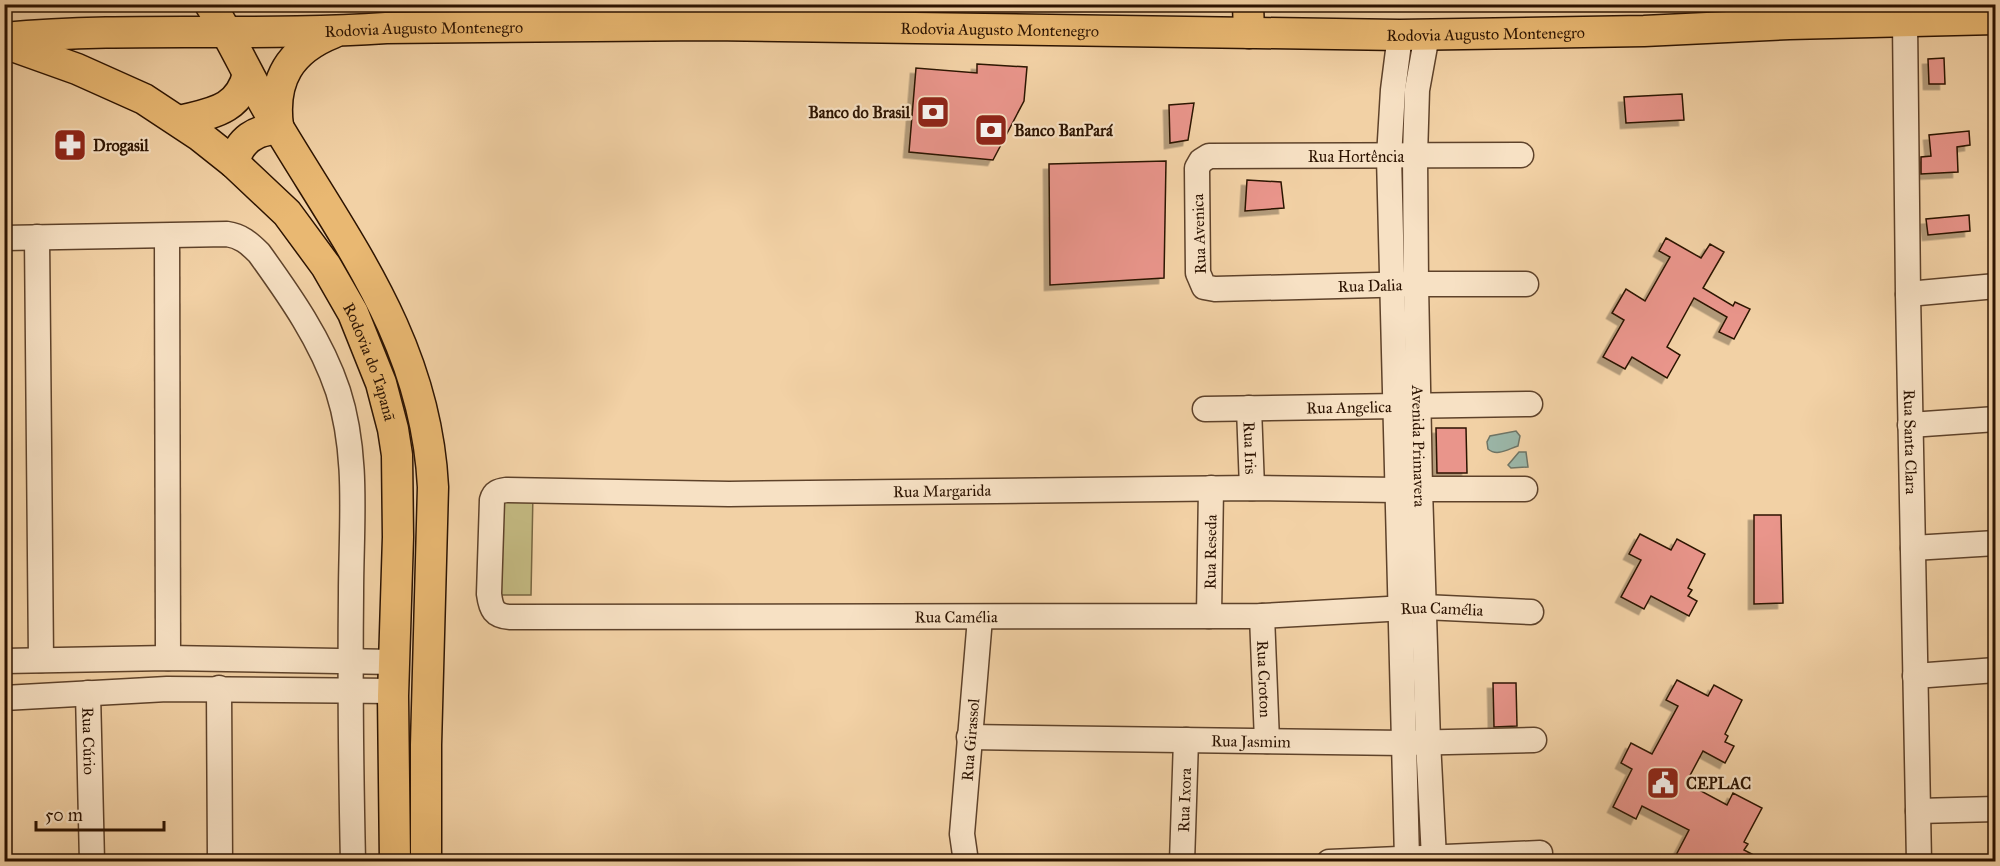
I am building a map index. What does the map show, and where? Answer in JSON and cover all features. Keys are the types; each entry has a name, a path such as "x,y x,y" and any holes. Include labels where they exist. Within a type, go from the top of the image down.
{"main road":[{"name":"Rodovia do Tapanã","path":"210,4 279,129 354,249 391,318 410,365 427,432 432,460 433,497 426,734 426,861"},
{"name":"Rodovia Augusto Montenegro","path":"4,38 53,33 336,32 386,28 1249,19 1413,35 1644,31 1787,14 1905,22 1995,19"},
{"path":"234,163 244,141 254,133 266,129 279,129 276,108 279,88 287,68 300,52 316,39 336,32"},
{"name":"Rodovia do Tapanã","path":"4,44 112,84 144,99 180,121 234,163 287,213 326,266 353,313 381,382 397,455 394,861"},
{"path":"180,121 216,112 230,105 242,92 248,74"}],"street":[{"name":"Rua Santa Clara","path":"1905,22 1919,861"},
{"name":"Avenida Primavera","path":"1413,35 1418,90 1405,284 1408,489 1413,608 1428,741 1434,858"},
{"name":"Avenida Primavera","path":"1405,284 1389,157 1393,90 1413,35"},
{"name":"Rua Hortência","path":"1197,168 1200,161 1209,156 1521,155"},
{"name":"Rua Avenica","path":"1197,168 1198,273 1204,287 1215,289"},
{"path":"4,238 235,235 260,253 315,338 330,370 346,421 352,474 350,690 353,861"},
{"path":"167,236 168,658"},
{"path":"37,237 41,660"},
{"name":"Rua Dalia","path":"1215,289 1405,284 1526,284"},
{"path":"1908,294 1995,286"},
{"name":"Rua Angelica","path":"1205,409 1530,404"},
{"name":"Rua Iris","path":"1249,408 1252,488"},
{"path":"1910,425 1995,419"},
{"name":"Rua Margarida","path":"492,500 493,495 498,491 520,489 729,494 1211,488 1525,489"},
{"name":"Rua Reseda","path":"1209,616 1211,488"},
{"name":"Rua Camélia","path":"492,500 489,594 491,606 499,616 981,618 1262,616 1413,608 1531,612"},
{"path":"1913,548 1995,543"},
{"name":"Avenida Primavera","path":"1407,859 1404,743 1413,608"},
{"name":"Rua Croton","path":"1262,616 1266,741"},
{"name":"Rua Girassol","path":"966,861 962,834 981,618"},
{"path":"4,661 168,658 394,662"},
{"path":"1915,676 1995,670"},
{"path":"4,698 219,688 394,691"},
{"path":"219,688 220,861"},
{"name":"Rua Cúrio","path":"88,693 92,861"},
{"name":"Rua Jasmim","path":"969,737 1404,743 1534,740"},
{"name":"Rua Ixora","path":"1182,861 1186,740"},
{"path":"1918,811 1995,809"},
{"path":"1329,861 1487,859 1540,853"}],"shaded area":[{"path":"1516,431 1520,436 1518,446 1499,452 1488,449 1487,442 1490,436"},
{"path":"1519,452 1526,452 1528,467 1511,468 1508,465"},
{"path":"499,492 533,493 531,595 497,595"}],"building":[{"path":"1944,58 1945,84 1929,84 1928,59"},
{"path":"977,64 1027,67 1024,101 993,160 909,152 916,68 977,73"},
{"path":"1682,94 1684,120 1626,123 1624,97"},
{"path":"1194,103 1188,140 1170,143 1169,105"},
{"path":"1969,131 1970,145 1957,147 1958,172 1921,174 1921,157 1931,156 1929,135"},
{"path":"1166,161 1164,278 1050,285 1049,164"},
{"path":"1247,180 1281,182 1284,208 1245,211"},
{"path":"1969,215 1970,231 1928,235 1926,219"},
{"path":"1666,238 1701,258 1710,244 1724,252 1703,288 1733,306 1735,302 1750,309 1734,339 1719,332 1727,317 1694,298 1667,347 1680,355 1667,378 1632,357 1625,369 1603,357 1624,320 1612,313 1626,289 1645,301 1670,257 1659,251"},
{"path":"1436,428 1466,428 1467,473 1437,473"},
{"path":"1754,515 1781,515 1783,603 1754,604"},
{"path":"1640,534 1671,550 1677,539 1705,554 1688,588 1692,590 1688,596 1697,601 1689,616 1651,596 1644,609 1621,597 1641,560 1629,554"},
{"path":"1677,680 1708,696 1714,685 1742,700 1725,734 1728,736 1725,742 1734,746 1725,763 1703,751 1686,783 1727,805 1733,793 1762,808 1744,842 1748,844 1744,850 1765,861 1673,861 1689,830 1642,806 1636,819 1613,807 1632,769 1621,763 1631,743 1652,754 1678,706 1666,700"},
{"path":"1493,683 1516,683 1517,726 1494,727"}],"place":[{"name":"Banco do Brasil","path":"933,112"},
{"name":"Banco BanPará","path":"991,130"},
{"name":"Drogasil","path":"70,145"},
{"name":"CEPLAC","path":"1663,783"}]}
